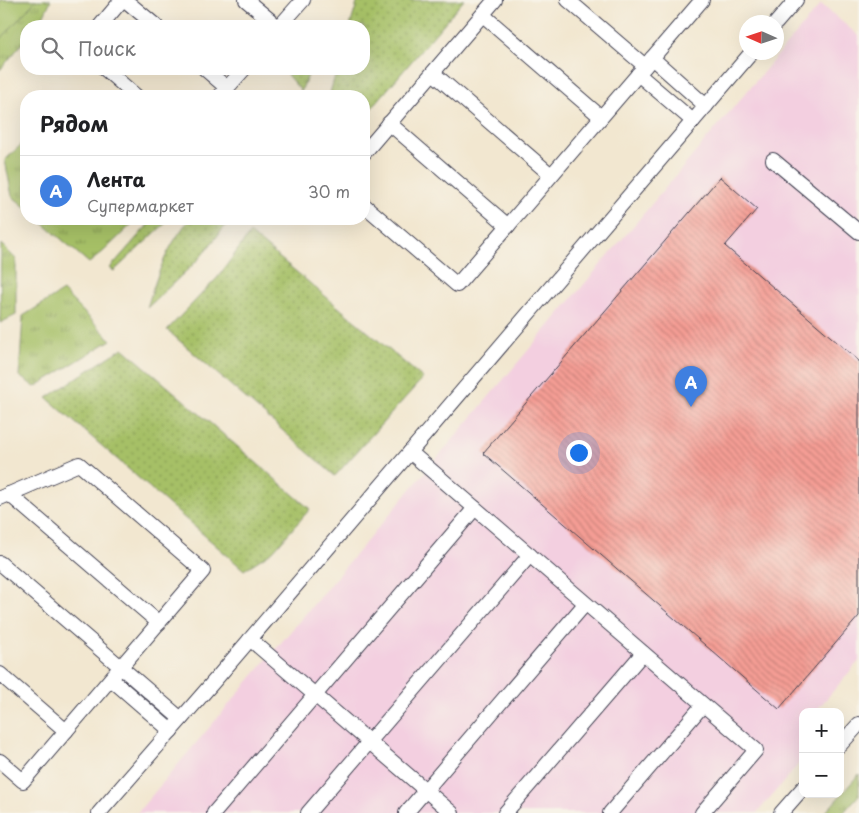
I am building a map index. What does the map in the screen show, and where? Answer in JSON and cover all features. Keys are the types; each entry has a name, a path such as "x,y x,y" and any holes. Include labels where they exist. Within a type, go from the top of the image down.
{"lane":[{"path":"106,20 124,0 149,20"},
{"path":"246,0 271,20"},
{"path":"285,20 303,0"},
{"path":"370,146 495,0"},
{"path":"568,0 645,66 706,106"},
{"path":"783,15 796,0"},
{"path":"370,210 457,285 645,66 695,2"},
{"path":"483,15 601,117"},
{"path":"99,813 745,60"},
{"path":"645,66 693,121"},
{"path":"433,73 551,175"},
{"path":"112,75 129,90"},
{"path":"210,75 222,90"},
{"path":"226,90 239,75"},
{"path":"389,123 508,226"},
{"path":"773,160 859,232"},
{"path":"410,452 756,750 702,813"},
{"path":"0,760 23,781 203,572 78,464 5,496 159,623"},
{"path":"214,813 475,508"},
{"path":"308,813 530,555"},
{"path":"0,563 181,719"},
{"path":"406,813 586,604"},
{"path":"250,639 452,813"},
{"path":"506,813 643,653"},
{"path":"0,674 66,731"},
{"path":"111,679 171,730"},
{"path":"610,813 703,705"},
{"path":"844,741 859,724"},
{"path":"781,813 799,793"}],"shaded area":[{"path":"821,4 859,36 859,661 818,708 799,708 799,764 757,813 137,813 774,60 784,60 784,48"}],"green space":[{"path":"0,0 51,0 41,20 20,20 20,46 0,70"},
{"path":"0,0 36,0 0,40"},
{"path":"358,0 464,0 370,110 370,90 331,90 335,75 370,75 370,20 352,20"},
{"path":"287,75 308,75 300,90"},
{"path":"20,146 20,203 12,196 5,160"},
{"path":"45,225 131,225 89,263"},
{"path":"148,225 164,225 114,271 110,268"},
{"path":"185,225 226,225 199,259 147,308 164,261"},
{"path":"250,233 423,378 335,476 167,330 218,277"},
{"path":"1,244 16,259 16,315 0,323"},
{"path":"63,291 111,340 35,387 19,376 23,316"},
{"path":"123,348 310,509 273,551 244,570 47,398"},
{"path":"859,774 859,795 843,813 825,813 838,798 844,798 844,791"}],"building":[{"path":"720,177 757,209 725,246 859,361 859,616 779,709 483,453"}],"place":[{"name":"Лента","path":"691,407"}]}
